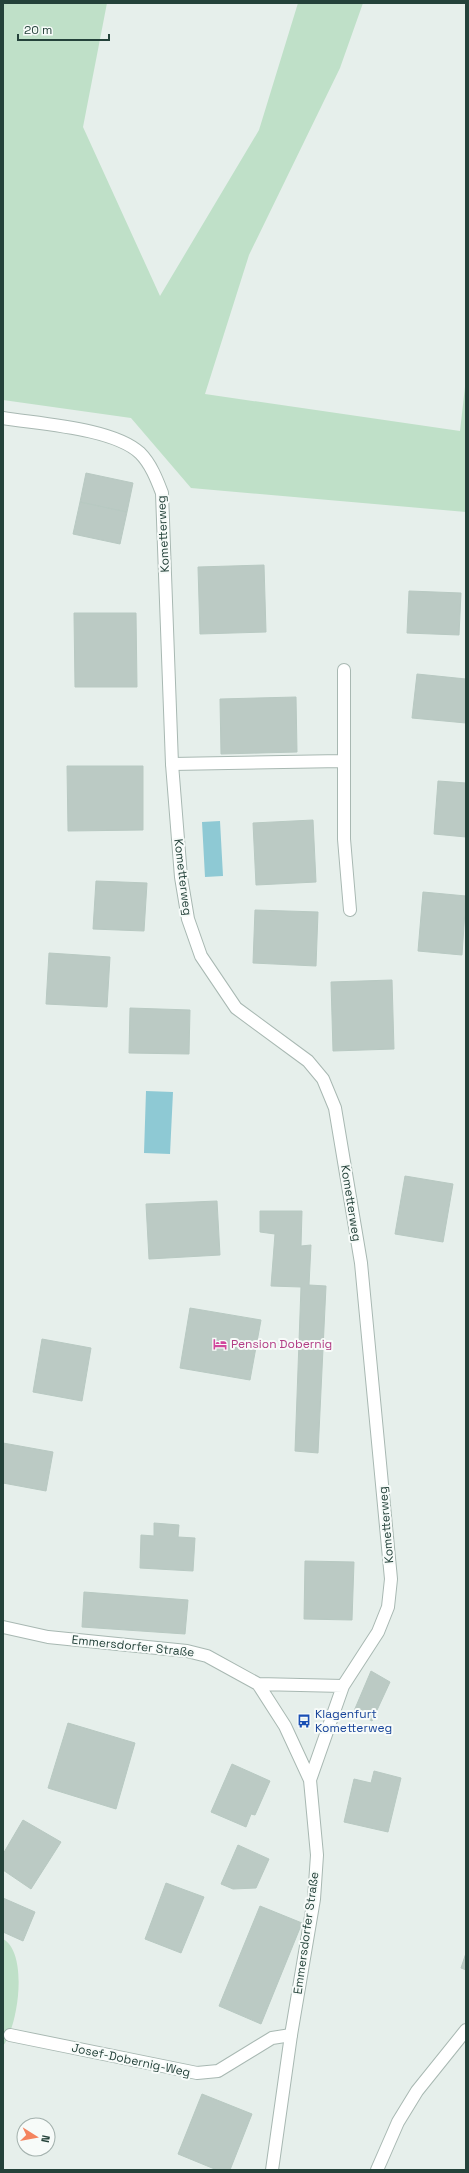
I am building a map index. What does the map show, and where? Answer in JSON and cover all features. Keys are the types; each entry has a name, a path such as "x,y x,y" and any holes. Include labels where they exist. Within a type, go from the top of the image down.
{"street":[{"name":"Kometterweg","path":"3,418 104,435 124,442 140,454 154,472 162,493 172,764 181,877 188,919 201,956 236,1008 308,1062 323,1079 336,1108 361,1263 391,1578 388,1607 378,1632 343,1686 310,1780"},
{"path":"344,670 342,761 344,839 350,910"},
{"path":"172,764 342,761"},
{"name":"Emmersdorfer Straße","path":"3,1627 48,1637 187,1651 207,1656 258,1684 285,1726 310,1780 317,1856 314,1899 291,2035 272,2170"},
{"path":"258,1684 343,1686"},
{"path":"377,2170 398,2122 417,2092 466,2030"},
{"name":"Josef-Dobernig-Weg","path":"10,2035 197,2073 218,2071 272,2038 291,2035"}],"green space":[{"path":"3,3 107,3 83,127 160,296 259,130 298,3 363,3 340,68 249,255 205,394 460,431 466,378 466,512 191,488 131,418 3,400"},
{"path":"3,1939 11,1947 16,1959 18,1991 13,2023 3,2046"}],"water":[{"path":"220,821 223,876 205,877 202,822"},
{"path":"146,1091 173,1092 170,1154 144,1153"}],"building":[{"path":"86,473 133,483 127,512 80,502"},
{"path":"80,502 127,512 120,544 73,534"},
{"path":"264,565 266,632 200,634 198,567"},
{"path":"409,591 461,593 459,635 407,633"},
{"path":"74,613 136,613 137,687 75,687"},
{"path":"417,674 466,679 466,723 412,718"},
{"path":"296,697 297,752 221,754 220,699"},
{"path":"67,766 143,766 143,830 68,831"},
{"path":"438,781 466,783 466,837 434,834"},
{"path":"313,820 316,882 256,885 253,823"},
{"path":"96,881 147,883 144,931 93,929"},
{"path":"423,892 466,896 462,955 418,951"},
{"path":"255,910 318,912 316,966 253,963"},
{"path":"49,953 110,957 107,1007 46,1004"},
{"path":"392,980 394,1049 333,1051 331,982"},
{"path":"130,1008 190,1010 189,1054 129,1053"},
{"path":"405,1176 453,1184 443,1242 395,1234"},
{"path":"217,1201 220,1255 149,1259 146,1204"},
{"path":"260,1211 302,1211 301,1246 311,1245 309,1285 326,1286 318,1453 295,1451 301,1287 271,1286 275,1234 260,1232"},
{"name":"Pension Dobernig","path":"190,1308 261,1320 250,1380 180,1368"},
{"path":"42,1339 91,1348 82,1401 33,1392"},
{"path":"3,1443 53,1452 46,1491 3,1483"},
{"path":"154,1523 179,1525 178,1537 195,1538 193,1571 140,1568 141,1535 154,1536"},
{"path":"305,1561 354,1562 352,1620 304,1619"},
{"path":"84,1592 188,1600 185,1634 82,1627"},
{"path":"371,1671 390,1682 372,1721 354,1711"},
{"path":"68,1723 135,1743 116,1809 48,1788"},
{"path":"232,1764 270,1781 255,1815 251,1814 246,1827 211,1812"},
{"path":"374,1771 401,1778 388,1832 344,1822 354,1779 371,1783"},
{"path":"23,1820 61,1842 31,1889 3,1870 3,1854"},
{"path":"238,1845 269,1859 256,1888 233,1889 221,1884"},
{"path":"166,1883 204,1897 181,1953 145,1939"},
{"path":"3,1898 35,1912 23,1941 3,1932"},
{"path":"260,1906 302,1923 261,2024 219,2006"},
{"path":"466,1953 466,1970 461,1968"},
{"path":"202,2094 252,2114 230,2170 217,2170 178,2154"}],"place":[{"name":"Pension Dobernig","path":"220,1344"},
{"name":"Klagenfurt Kometterweg","path":"304,1721"}]}
